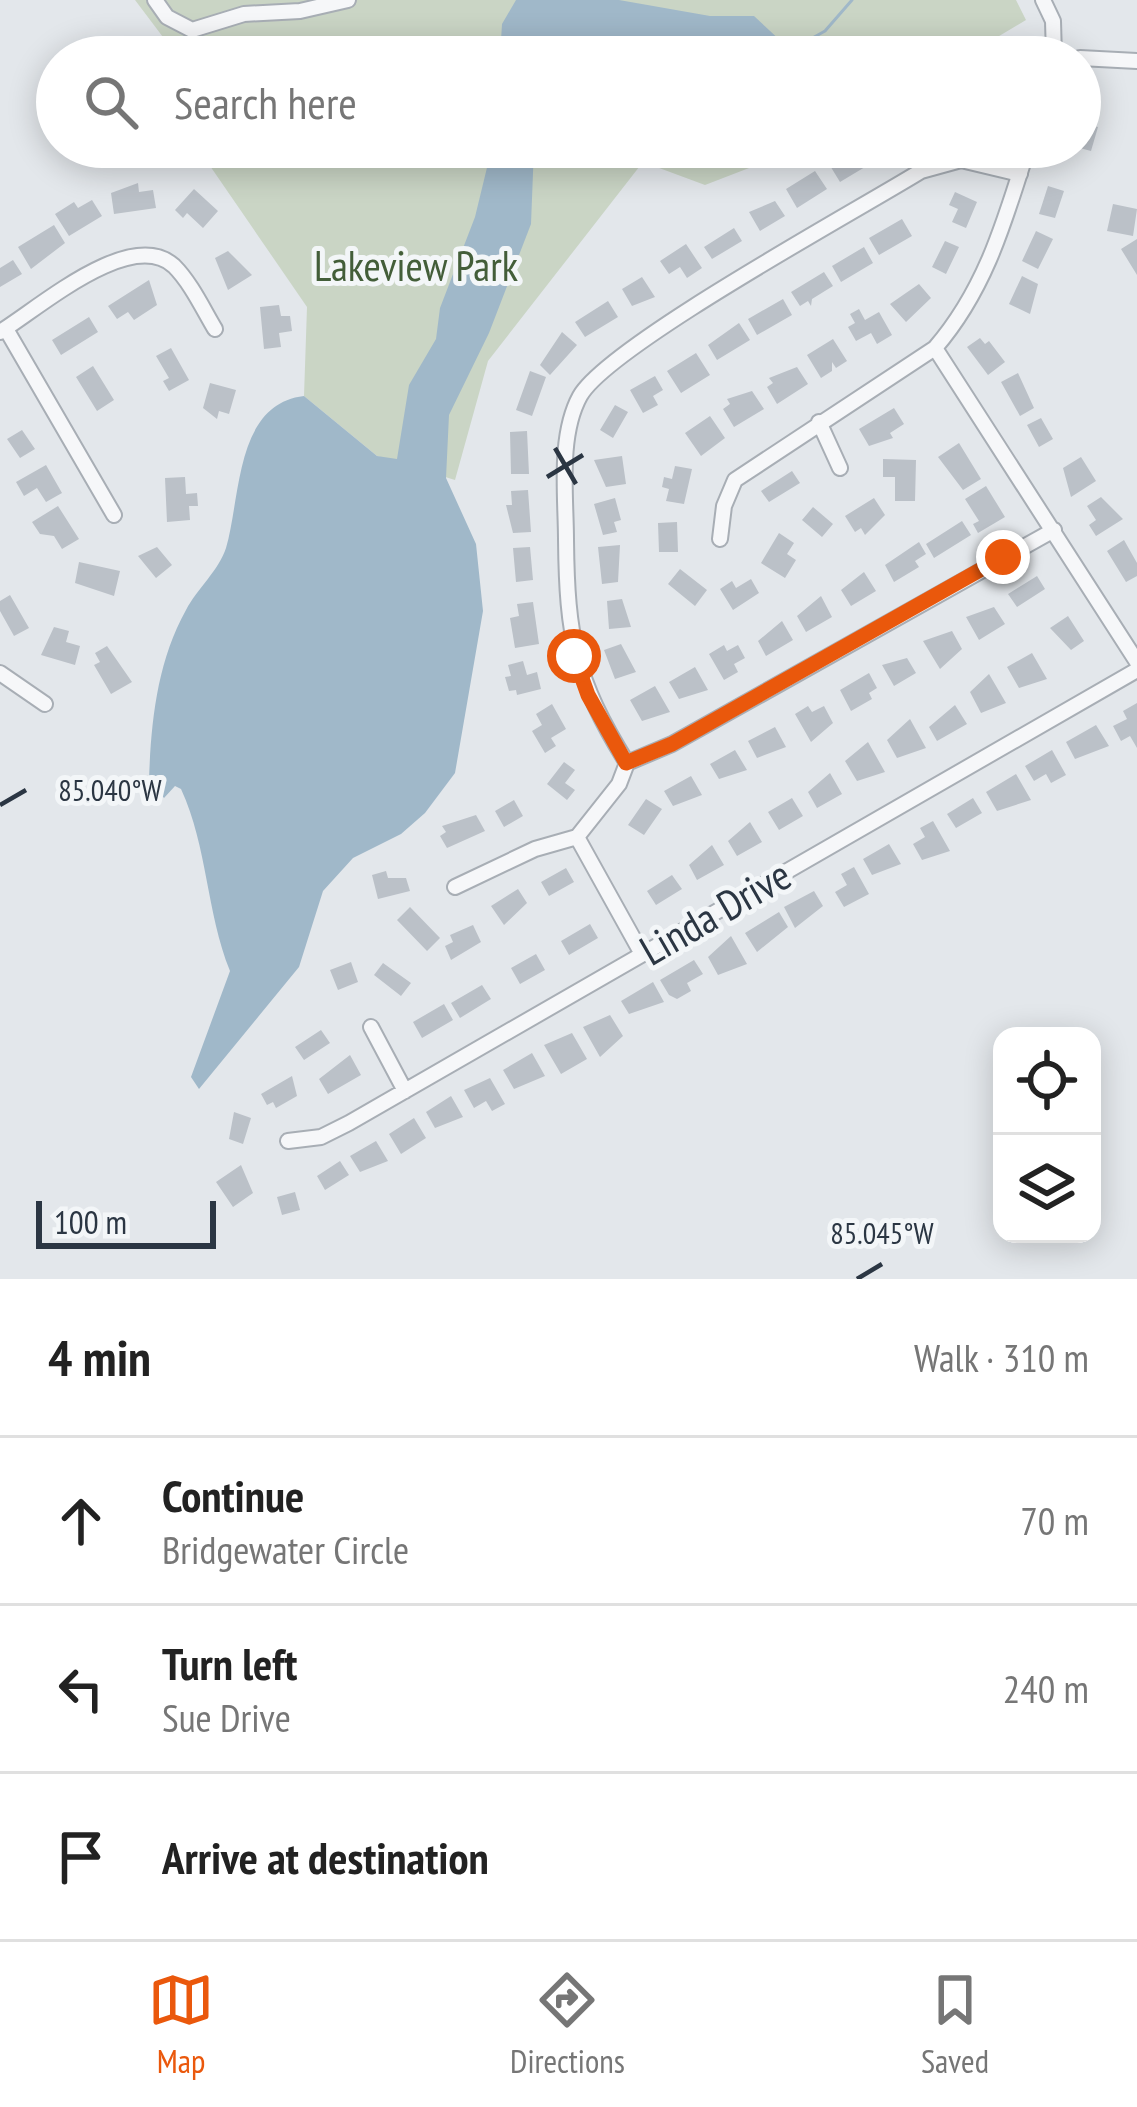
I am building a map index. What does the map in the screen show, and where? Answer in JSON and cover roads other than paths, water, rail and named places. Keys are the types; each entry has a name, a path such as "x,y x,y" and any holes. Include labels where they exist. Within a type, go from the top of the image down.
{"street":[{"path":"155,0 167,17 192,29 244,14 300,11 348,0"},
{"path":"1042,0 1053,21 1053,36"},
{"path":"1101,59 1137,61"},
{"path":"455,887 535,849 577,837 619,784 626,763 588,695 568,628 566,458 576,404 600,371 634,347 932,168"},
{"path":"995,168 1020,174"},
{"path":"720,538 735,480 935,348 978,288 1022,168"},
{"path":"114,515 3,331 104,266 145,253 172,264 215,329"},
{"path":"935,348 1137,666"},
{"path":"819,422 840,468"},
{"path":"626,763 672,744 1054,530"},
{"name":"Linda Drive","path":"288,1141 322,1138 1137,666"},
{"path":"0,673 45,704"},
{"path":"577,837 642,954"},
{"path":"371,1027 405,1091"}],"water":[{"path":"516,0 619,0 710,16 754,16 775,36 501,36 502,24"},
{"path":"487,168 533,168 531,224 489,333 449,415 446,478 476,544 483,611 455,773 425,813 401,834 353,858 323,891 299,967 199,1089 191,1077 230,971 197,834 181,789 175,786 164,798 149,780 154,714 168,650 186,610 223,556 245,456 265,416 281,403 304,396 377,456 397,459 409,385 436,339 440,308 475,217"}],"waterway":[{"path":"816,36 852,0"}],"park label":[{"name":"Lakeview Park","path":"416,265"}]}
